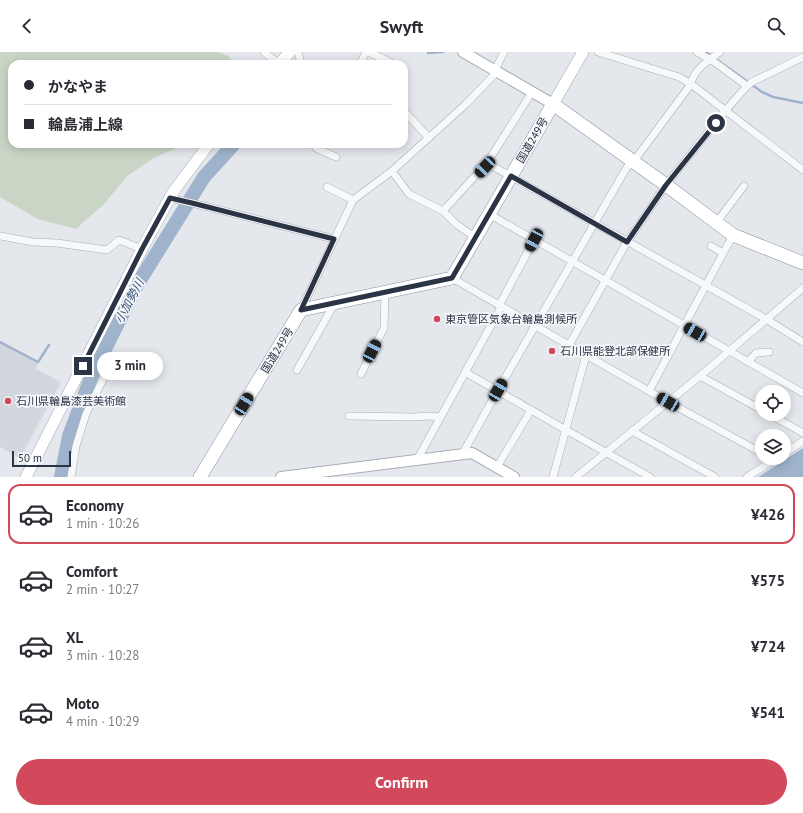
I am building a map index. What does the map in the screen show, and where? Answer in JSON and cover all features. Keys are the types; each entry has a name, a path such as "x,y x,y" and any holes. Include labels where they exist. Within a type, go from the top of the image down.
{"highway":[{"name":"国道249号","path":"452,278 553,104 634,161 733,236 803,263"},
{"path":"301,310 452,278"},
{"name":"国道249号","path":"200,477 301,310"}],"main road":[{"path":"283,60 290,52"},
{"path":"553,104 583,52"},
{"path":"26,477 142,249 175,199 188,172 206,148"}],"street":[{"path":"264,52 274,60"},
{"path":"367,52 382,55"},
{"path":"463,52 553,104"},
{"path":"301,310 353,200 392,171 490,80 504,52"},
{"path":"598,52 679,77 691,84 803,170"},
{"path":"697,52 714,56"},
{"path":"463,453 627,167 634,161 691,84 692,78 714,56"},
{"path":"714,56 713,61 749,84"},
{"path":"569,345 627,242 666,185 725,111 749,84 803,57"},
{"path":"443,211 487,163 532,92"},
{"path":"408,115 429,138"},
{"path":"315,148 336,157"},
{"path":"487,163 766,319 803,342"},
{"path":"392,171 410,194 443,211 456,224 476,238"},
{"path":"716,223 744,186"},
{"path":"327,187 353,200"},
{"path":"175,199 334,239"},
{"path":"489,214 803,393"},
{"path":"0,236 34,242 57,243 108,250 119,240 142,249"},
{"path":"649,391 733,236"},
{"path":"417,460 500,309 500,304 534,240"},
{"path":"711,246 723,253"},
{"path":"452,278 500,304 668,402 755,449"},
{"path":"576,477 700,376 803,288"},
{"path":"361,374 384,328 385,293"},
{"path":"297,370 335,303"},
{"path":"748,362 756,353 769,352"},
{"path":"553,477 586,355"},
{"path":"71,477 76,446 86,414 111,363"},
{"path":"465,372 650,477"},
{"path":"700,376 755,406"},
{"path":"497,467 531,410"},
{"path":"349,416 430,416 440,418"},
{"path":"782,421 803,433"},
{"path":"632,431 715,477"},
{"path":"791,449 803,441"},
{"path":"281,477 472,453 514,477"},
{"path":"747,477 766,465"}],"shaded area":[{"path":"0,343 38,363 36,369 61,382 20,458 0,447"}],"green space":[{"path":"0,52 218,52 228,56 231,60 8,60 8,148 176,148 154,158 127,176 105,203 76,229 38,219 0,197"}],"water":[{"path":"803,448 803,477 758,477 777,465 791,465 791,456"}],"waterway":[{"path":"428,53 443,52"},
{"path":"706,52 762,92 773,97 803,103"},
{"name":"小加勢川","path":"61,477 69,436 92,375 137,285 204,177 230,148"},
{"path":"0,342 38,362 49,345"}],"place":[{"name":"東京管区気象台輪島測候所","path":"437,319"},
{"name":"石川県能登北部保健所","path":"552,351"},
{"name":"石川県輪島漆芸美術館","path":"8,401"}],"route":[{"path":"83,366 142,249 170,198 334,239 301,310 452,278 511,176 627,242 666,185 716,123"}]}
